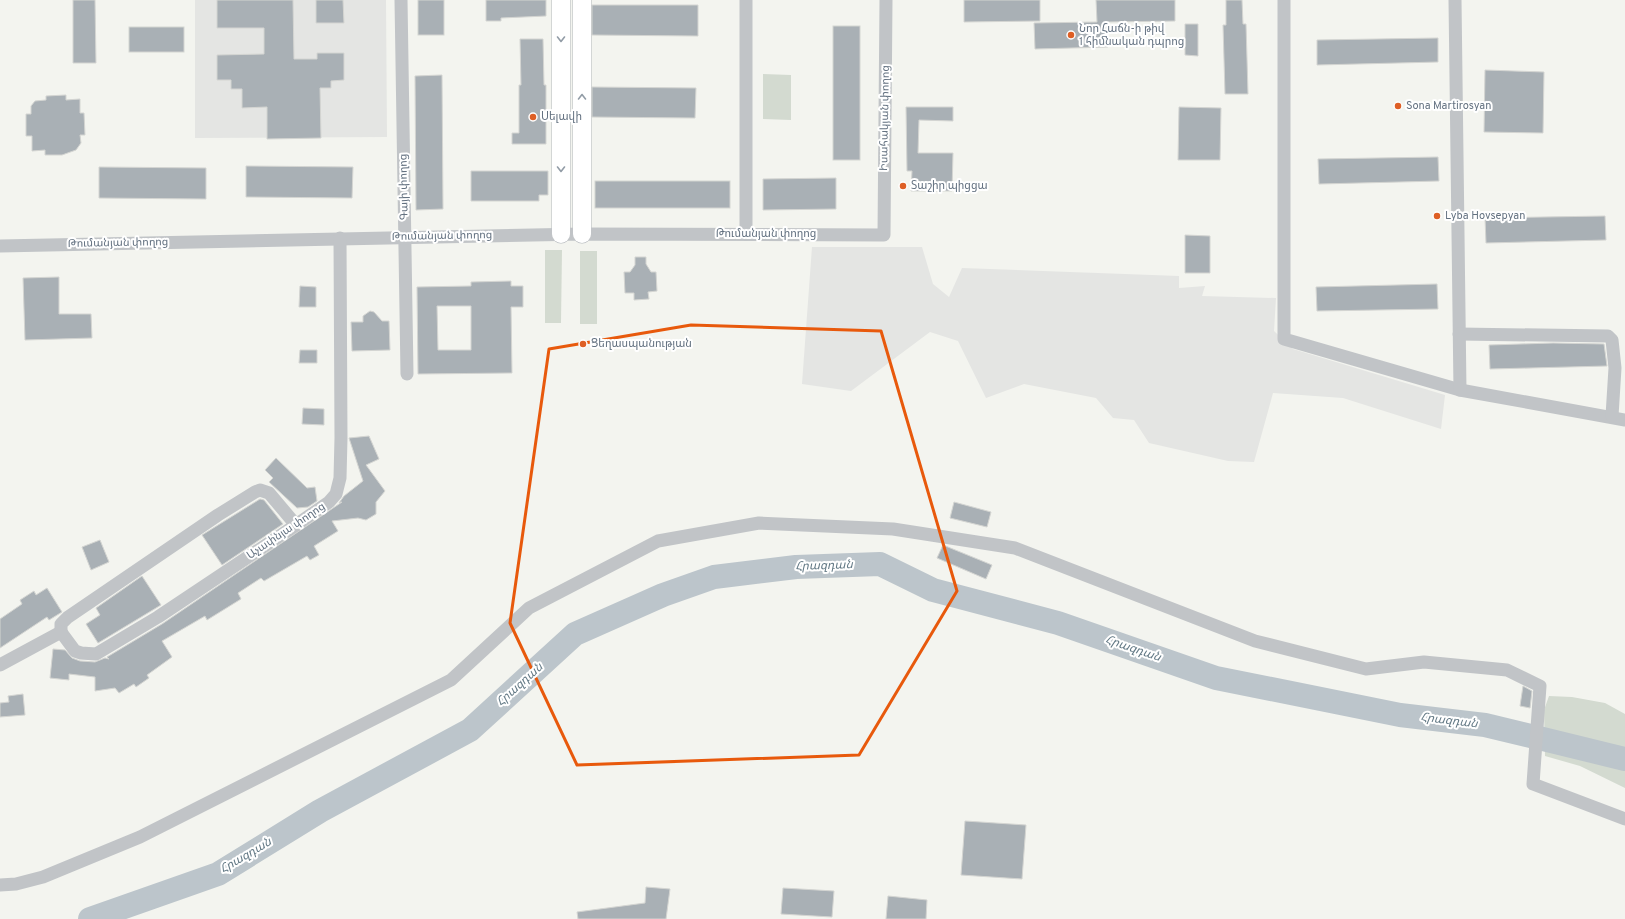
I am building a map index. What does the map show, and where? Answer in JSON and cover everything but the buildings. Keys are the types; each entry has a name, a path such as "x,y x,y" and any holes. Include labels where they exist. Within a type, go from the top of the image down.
{"street":[{"name":"Գայի փողոց","path":"401,0 407,374"},
{"path":"561,0 561,234"},
{"path":"582,0 582,234"},
{"path":"746,0 746,234"},
{"name":"Իսահակյան փողոց","path":"884,235 886,0"},
{"path":"1284,0 1284,338 1460,390 1612,416 1625,420"},
{"path":"1455,0 1460,390"},
{"name":"Թումանյան փողոց","path":"0,246 561,234 884,235"},
{"name":"Աչափնյա փողոց","path":"61,632 74,650 81,653 96,654 158,617 296,525 329,502 336,494 340,482 340,238"},
{"path":"1459,334 1608,336 1612,340 1615,368 1612,416"},
{"path":"0,665 61,632 61,624 68,616 218,515 255,492 260,490 268,493 296,525"},
{"path":"0,886 16,884 42,877 140,837 451,680 529,608 658,541 759,523 893,529 1015,548 1255,641 1366,669 1432,663 1507,670 1540,686 1533,784 1625,819"}],"highlighted area":[{"path":"691,325 881,331 957,591 859,755 577,765 510,623 549,349"}],"shaded area":[{"path":"195,0 386,0 387,137 195,138"},
{"path":"763,74 791,75 791,120 763,119"},
{"path":"812,247 922,247 933,284 949,297 962,268 1179,276 1179,288 1205,286 1202,296 1276,298 1274,331 1293,349 1445,395 1441,429 1343,398 1273,393 1254,462 1228,461 1149,443 1134,420 1113,418 1096,398 1024,384 986,398 958,341 930,332 851,391 802,384"},
{"path":"545,250 562,250 561,323 545,323"},
{"path":"580,251 597,251 597,324 580,324"},
{"path":"1549,696 1572,697 1605,703 1625,714 1625,788 1580,766 1545,756 1544,710"}],"waterway":[{"name":"Հրազդան","path":"90,919 218,874 320,811 470,730 575,634 663,595 714,577 796,567 880,564 933,590 1058,623 1216,678 1400,715 1485,725 1625,759"}],"place":[{"name":"Նոր Հաճն-ի թիվ 1 հիմնական դպրոց","path":"1071,35"},
{"name":"Sona Martirosyan","path":"1398,106"},
{"name":"Սելավի","path":"533,117"},
{"name":"Տաշիր պիցցա","path":"903,186"},
{"name":"Lyba Hovsepyan","path":"1437,216"},
{"name":"Ցեղասպանության","path":"583,344"}]}
